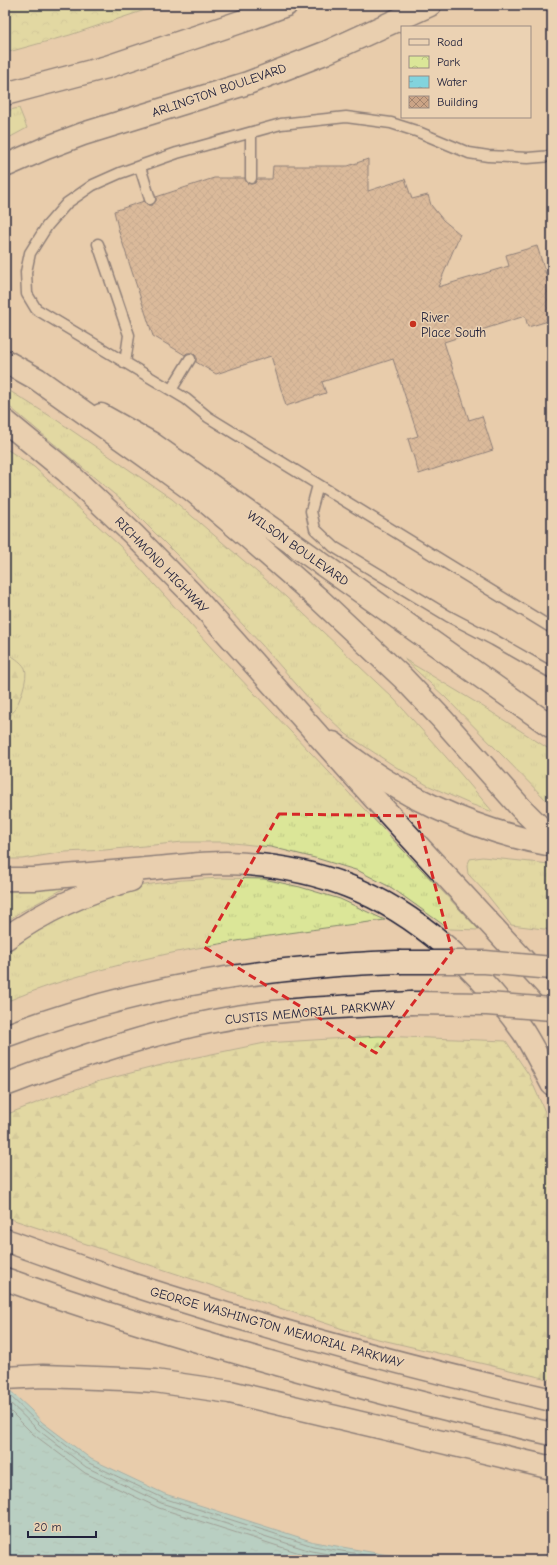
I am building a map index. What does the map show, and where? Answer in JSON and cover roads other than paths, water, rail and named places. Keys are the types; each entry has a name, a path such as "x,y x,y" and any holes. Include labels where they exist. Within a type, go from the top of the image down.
{"main road":[{"path":"204,34 254,5"},
{"path":"5,94 107,67 286,5"},
{"name":"ARLINGTON BOULEVARD","path":"6,165 83,134 248,84 332,50 430,5"},
{"path":"5,361 37,379 192,490 320,600 403,678 442,719 521,808 552,838"},
{"name":"WILSON BOULEVARD","path":"37,379 151,443 552,728"},
{"name":"RICHMOND HIGHWAY","path":"5,421 66,471 133,534 191,593 307,722"},
{"path":"307,722 363,767 426,803 465,820 507,834 552,845"},
{"path":"307,722 374,798 552,991"},
{"path":"5,879 34,879 225,863 286,869 321,877 349,886 376,899 423,929 446,947 475,975 498,999 524,1034 552,1084"},
{"path":"5,939 45,913 84,895 178,866"},
{"path":"5,1036 56,1018 98,1006 199,983 232,977 310,967 398,962 485,962 552,968"},
{"name":"CUSTIS MEMORIAL PARKWAY","path":"5,1085 114,1047 147,1037 215,1021 290,1011 411,1003 487,1004 552,1009"},
{"name":"GEORGE WASHINGTON MEMORIAL PARKWAY","path":"5,1240 133,1285 292,1334 441,1374 552,1400"},
{"path":"5,1279 123,1319 265,1360 441,1408 552,1434"},
{"path":"5,1378 43,1376 155,1382 230,1392 552,1468"}],"lane":[{"path":"552,156 528,158 488,156 468,153 416,130 391,123 346,117 281,124 177,153 120,173 93,185 67,203 47,226 30,253 26,272 27,294 36,309 186,399 208,417 552,628"},
{"path":"251,133 251,178"},
{"path":"140,166 150,199"},
{"path":"98,244 129,335 125,362"},
{"path":"171,390 190,359"},
{"path":"318,485 311,511 315,529 334,546 448,616 552,673"}],"water":[{"path":"5,1386 42,1422 91,1459 165,1494 314,1542 416,1560 5,1560"}],"place":[{"name":"River Place South","path":"413,324"}]}
